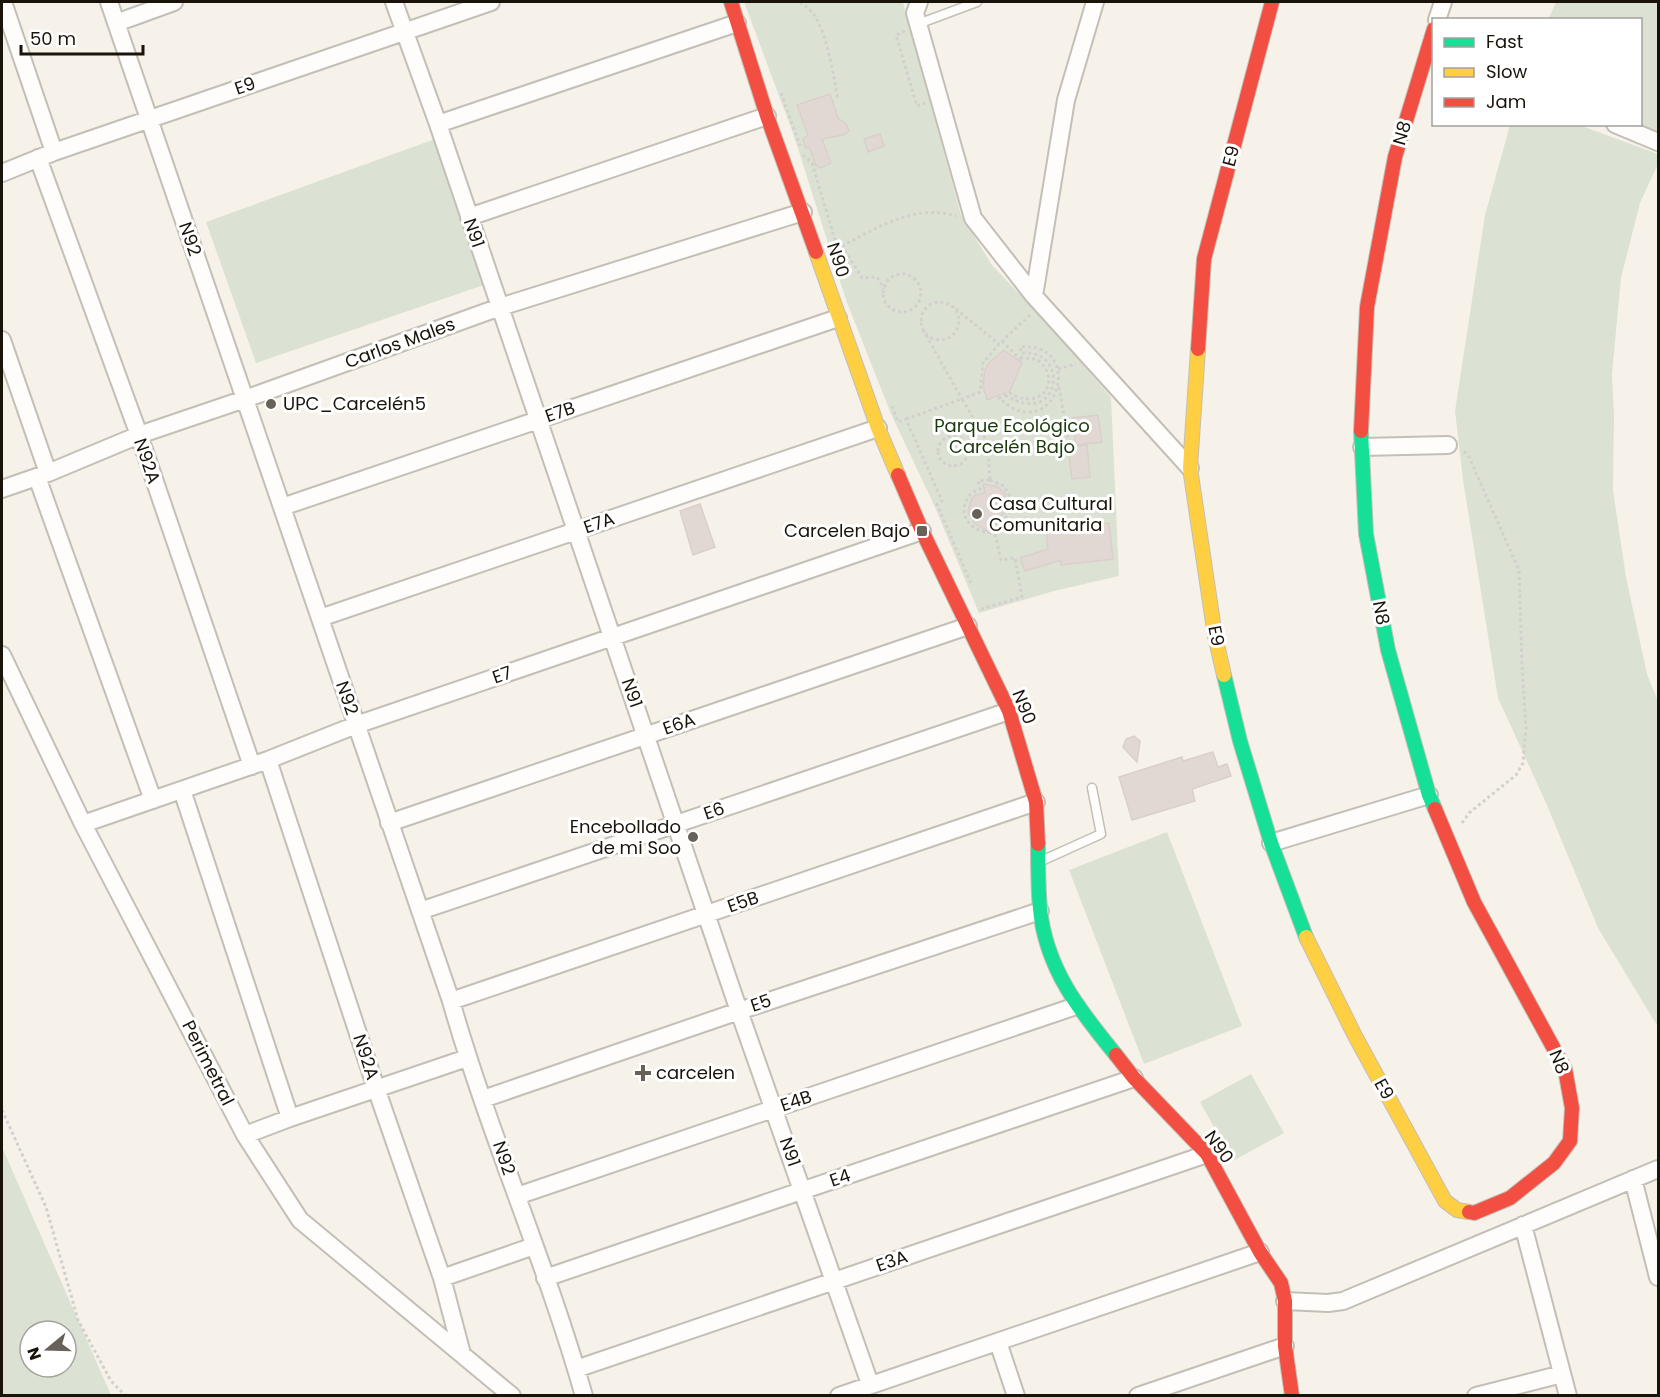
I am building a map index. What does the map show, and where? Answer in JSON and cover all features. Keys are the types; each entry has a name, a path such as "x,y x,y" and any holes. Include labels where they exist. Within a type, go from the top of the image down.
{"street":[{"name":"N92A","path":"3,2 46,155 252,766"},
{"name":"N92","path":"109,2 451,1001 467,1058 517,1196 584,1395"},
{"path":"116,23 174,2"},
{"name":"N91","path":"394,2 647,735 739,1011 775,1108 870,1384"},
{"name":"E9","path":"2,173 148,118 491,2"},
{"name":"N90","path":"731,2 767,116 878,428 922,531 1009,711 1036,802 1040,911 1052,960 1076,1006 1134,1078 1207,1154 1260,1252 1281,1283 1285,1301 1285,1346 1292,1395"},
{"path":"1033,304 1066,100 1095,2"},
{"name":"E9","path":"1272,2 1204,259 1190,468 1215,636 1240,741 1271,843 1308,942 1355,1036 1445,1201 1457,1210 1474,1213"},
{"path":"1438,18 1443,2"},
{"path":"916,10 973,218 1033,304 1190,468"},
{"path":"438,124 737,23"},
{"name":"N8","path":"1430,50 1395,157 1367,307 1360,420 1366,534 1388,650 1429,795 1474,902 1565,1069 1572,1108 1570,1141 1554,1163 1510,1198 1474,1213"},
{"path":"469,217 767,116"},
{"path":"1620,126 1659,142"},
{"name":"Carlos Males","path":"2,489 139,435 500,307 803,212"},
{"name":"E7B","path":"282,507 838,318"},
{"path":"2,340 42,475 153,800"},
{"name":"E7A","path":"320,618 878,428"},
{"path":"1362,447 1448,445"},
{"name":"E7","path":"83,824 252,766 356,725 922,531"},
{"name":"E6A","path":"390,822 968,626"},
{"name":"Perimetral","path":"2,655 83,824 245,1135 300,1220 512,1395"},
{"name":"E6","path":"420,911 1009,711"},
{"name":"N92A","path":"268,760 441,1278 462,1354"},
{"path":"182,790 290,1118"},
{"path":"1271,843 1429,795"},
{"name":"E5B","path":"451,1001 1036,802"},
{"name":"E5","path":"483,1099 1040,911"},
{"name":"E4B","path":"517,1196 1076,1006"},
{"path":"245,1135 467,1058"},
{"name":"E4","path":"545,1278 1134,1078"},
{"name":"E3A","path":"576,1369 1207,1154"},
{"path":"1285,1301 1328,1303 1343,1301 1659,1169"},
{"path":"1633,1179 1659,1277"},
{"path":"1523,1226 1568,1395"},
{"path":"441,1278 534,1246"},
{"path":"840,1395 1260,1252"},
{"path":"998,1342 1016,1395"},
{"path":"1138,1395 1285,1346"},
{"path":"1476,1395 1562,1374"}],"lane":[{"path":"916,10 976,2"},
{"path":"1038,862 1101,834 1092,788"}],"path":[{"path":"800,2 815,16 819,26 828,52 838,100"},
{"path":"781,90 803,156 812,163 836,243 834,249 837,259"},
{"path":"834,249 903,216 938,212 958,216"},
{"path":"842,246 862,278 877,277 884,289 885,302 890,308 902,312 914,308 921,297 922,290 915,279 903,274 891,278 884,289"},
{"path":"990,480 988,443 923,330 921,317 928,305 940,301 953,306 1023,362"},
{"path":"890,399 898,422 980,392 983,363 1033,304"},
{"path":"923,330 927,335 939,340 952,336 956,331 959,318 953,306"},
{"path":"1059,387 1055,397 1047,405 1037,410 1026,412 1014,409 999,398 1005,396 1026,405 1035,404 1049,394 1054,376 1051,367 1046,360 1029,352 1021,353 1020,347 1030,346 1041,349 1050,356 1060,375 1059,387 1068,439"},
{"path":"1058,369 1077,363"},
{"path":"906,419 942,501 937,504 973,588"},
{"path":"948,437 959,437 967,445 967,457 958,465 947,465 939,456 939,445 948,437"},
{"path":"1448,445 1458,447 1470,458 1519,570 1526,728 1523,763 1516,775 1469,813 1449,843"},
{"path":"981,609 1022,597 1015,558 1001,560 993,525 1008,516 1012,500 1009,492 1004,486 990,480 978,481 980,489 973,491 967,497 963,513 971,527 978,531 995,534"},
{"path":"2,1110 46,1207 78,1320 111,1382 126,1395"}],"green space":[{"name":"Parque Ecológico Carcelén Bajo","path":"744,2 903,2 961,215 992,265 1047,323 1111,397 1119,576 1054,591 979,613 934,505 891,414 846,300 794,136"},
{"path":"1556,2 1658,2 1658,142 1618,126 1642,126 1642,18 1549,18"},
{"path":"1510,126 1582,126 1658,154 1658,164 1640,203 1621,278 1612,374 1613,490 1626,577 1647,674 1658,701 1658,1027 1598,928 1546,803 1498,698 1463,480 1455,411 1485,215"},
{"path":"435,139 484,285 256,363 206,222"},
{"path":"1167,832 1242,1026 1144,1064 1069,870"},
{"path":"1251,1074 1284,1133 1233,1161 1200,1102"},
{"path":"2,1147 78,1319 18,1319 18,1379 78,1379 78,1320 111,1395 2,1395"}],"building":[{"path":"830,94 838,118 846,124 849,131 843,135 822,139 831,163 821,168 816,166 810,149 805,147 803,139 808,135 797,105"},
{"path":"880,134 884,146 868,152 864,139"},
{"path":"1004,350 1022,363 1010,391 987,400 983,386 985,370 989,363"},
{"path":"1098,415 1102,442 1076,445 1072,418"},
{"path":"1087,445 1090,477 1072,479 1068,447"},
{"path":"983,484 996,486 1004,492 1007,501 1000,518 988,524 990,533 974,523 968,512 975,495 985,493"},
{"path":"700,504 715,547 693,555 680,511"},
{"path":"1109,523 1113,559 1061,565 1061,560 1025,571 1020,558 1048,549 1046,531"},
{"path":"1134,736 1140,741 1137,762 1123,747 1126,739"},
{"path":"1213,752 1218,767 1227,764 1231,776 1192,789 1195,801 1132,820 1119,777 1182,757 1183,761"}],"traffic: fast":[{"path":"1361,431 1366,534 1388,650 1435,809"},
{"path":"1224,675 1240,741 1271,843 1306,937"},
{"path":"1038,844 1040,909 1049,951 1067,988 1116,1055"}],"traffic: slow":[{"path":"816,252 878,428 898,475"},
{"path":"1198,349 1190,468 1215,636 1224,675"},
{"path":"1306,937 1355,1036 1445,1201 1457,1210 1469,1212"}],"traffic: jam":[{"path":"731,2 767,116 816,252"},
{"path":"1198,349 1204,259 1272,2"},
{"path":"1361,431 1367,307 1395,157 1432,36"},
{"path":"898,475 922,531 1009,711 1036,802 1038,844"},
{"path":"1435,809 1474,902 1565,1069 1572,1108 1570,1141 1554,1163 1510,1198 1474,1213 1469,1212"},
{"path":"1116,1055 1134,1078 1207,1154 1260,1252 1281,1283 1285,1301 1285,1346 1292,1396"}],"place":[{"name":"UPC_Carcelén5","path":"271,404"},
{"name":"Casa Cultural Comunitaria","path":"977,514"},
{"name":"Carcelen Bajo","path":"922,531"},
{"name":"Encebollado de mi Soo","path":"693,837"},
{"name":"carcelen","path":"643,1073"}]}
